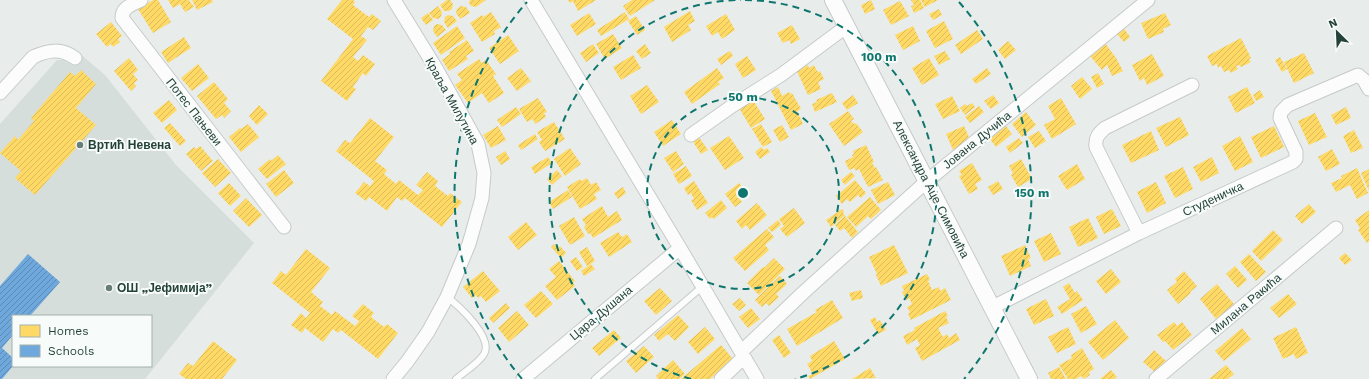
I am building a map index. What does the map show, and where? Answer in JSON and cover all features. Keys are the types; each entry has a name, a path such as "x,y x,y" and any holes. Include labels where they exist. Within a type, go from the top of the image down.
{"street":[{"name":"Потес Пањеви","path":"140,0 125,9 122,13 122,18 284,227"},
{"name":"Краља Милутина","path":"393,379 428,332 447,298 468,244 482,198 484,173 478,144 437,70 394,0"},
{"path":"531,0 703,286 757,379"},
{"name":"Александра Аце Симовића","path":"833,0 928,181 991,308 1029,379"},
{"name":"Јована Дучића","path":"721,379 742,355 805,291 928,181 1148,0"},
{"path":"691,135 732,106 781,75 847,26"},
{"path":"0,93 33,57 54,50 68,53 75,58"},
{"name":"Студеничка","path":"991,308 1139,233 1293,162 1296,159 1296,152 1280,118 1281,112 1288,105 1358,75 1362,77 1369,89"},
{"path":"1139,233 1096,147 1095,141 1098,134 1104,128 1192,85"},
{"name":"Милана Ракића","path":"1156,379 1336,228"},
{"name":"Цара Душана","path":"522,379 680,248"}],"lane":[{"path":"595,379 703,286"},
{"path":"447,298 463,310 485,340 486,349 484,355 456,379"}],"shaded area":[{"path":"79,53 105,75 176,165 254,243 145,379 0,379 0,124 57,60 64,60 70,64"}],"building: Homes":[{"path":"153,0 158,0 171,22 153,33 138,9"},
{"path":"168,0 189,0 194,7 185,12 180,4 173,8"},
{"path":"192,0 212,0 213,2 197,10"},
{"path":"342,0 353,0 355,2 353,5 369,17 372,14 381,21 373,30 368,27 361,36 367,40 353,57 358,61 363,55 375,64 366,76 363,73 353,87 356,89 347,101 321,81 353,39 327,19"},
{"path":"447,0 450,0 453,4 452,9 449,11 444,11 440,5"},
{"path":"470,0 486,0 476,7 471,6 469,3"},
{"path":"568,0 596,0 578,11 573,1 570,3"},
{"path":"632,0 655,0 630,16 623,6"},
{"path":"871,0 875,9 865,14 861,5"},
{"path":"911,0 920,0 924,8 914,13 911,6 914,5"},
{"path":"921,0 938,0 925,7"},
{"path":"900,1 909,16 891,25 883,10"},
{"path":"438,6 442,12 441,17 438,19 433,18 429,13"},
{"path":"461,6 466,7 470,13 460,19 456,13 457,9"},
{"path":"939,9 942,15 933,20 929,14"},
{"path":"690,11 695,21 688,25 691,30 672,42 664,27"},
{"path":"491,12 501,27 494,31 495,34 482,42 470,23 482,15 483,17"},
{"path":"625,12 629,19 601,36 597,30"},
{"path":"428,13 433,20 426,25 421,18"},
{"path":"589,13 596,24 577,36 570,25"},
{"path":"1165,13 1171,25 1163,29 1164,32 1148,39 1141,23"},
{"path":"726,14 735,30 722,39 718,32 712,36 706,26"},
{"path":"448,15 453,16 457,21 448,28 444,22 445,17"},
{"path":"636,16 645,30 637,35 628,21"},
{"path":"944,21 953,39 935,48 926,31"},
{"path":"111,22 122,36 118,39 120,42 113,47 111,44 107,47 96,34"},
{"path":"437,24 442,25 446,30 437,37 433,31 434,26"},
{"path":"792,25 800,39 791,44 789,40 783,43 777,33"},
{"path":"457,26 465,38 441,55 433,43"},
{"path":"913,26 920,41 903,50 895,35"},
{"path":"1123,27 1130,37 1124,42 1116,33"},
{"path":"977,30 983,39 961,54 955,45"},
{"path":"613,34 622,48 605,59 596,44"},
{"path":"508,35 519,51 500,64 489,48"},
{"path":"184,37 191,48 168,63 161,52"},
{"path":"1241,38 1251,58 1249,59 1251,62 1241,67 1239,65 1236,66 1238,69 1231,73 1229,70 1224,72 1221,66 1218,68 1217,64 1212,66 1207,56"},
{"path":"467,40 474,51 466,56 468,59 449,71 442,60 450,54 449,52"},
{"path":"1008,41 1016,50 1005,59 998,50"},
{"path":"1105,43 1123,71 1112,76 1107,65 1102,70 1090,56"},
{"path":"593,44 599,53 586,62 580,53"},
{"path":"645,44 651,53 642,59 636,51"},
{"path":"730,51 733,56 721,65 717,59"},
{"path":"945,51 950,59 939,65 934,56"},
{"path":"1304,53 1314,73 1294,83 1284,62"},
{"path":"1152,54 1164,76 1147,85 1144,78 1140,81 1132,65"},
{"path":"633,55 641,68 621,80 613,67"},
{"path":"747,56 756,70 743,78 735,64"},
{"path":"1280,57 1287,69 1282,72 1275,60"},
{"path":"129,58 138,70 133,74 138,80 134,83 136,86 131,91 114,71"},
{"path":"929,58 939,75 922,85 912,68"},
{"path":"479,59 482,63 486,60 496,74 493,76 504,93 489,103 482,93 468,103 455,85 462,80 457,74"},
{"path":"198,64 209,78 192,91 181,78"},
{"path":"807,64 809,68 814,65 817,71 820,71 824,79 818,82 821,89 808,95 796,69"},
{"path":"521,68 531,81 517,91 507,78"},
{"path":"717,68 724,78 718,82 720,84 692,104 684,92"},
{"path":"987,68 991,74 976,84 972,79"},
{"path":"81,70 96,84 76,108 96,125 35,195 15,178 21,171 0,153 15,136 18,140 34,121 31,118 70,72 75,76"},
{"path":"1098,73 1104,84 1097,88 1091,77"},
{"path":"1082,77 1092,89 1080,99 1071,86"},
{"path":"214,82 228,99 224,103 231,111 224,118 222,115 216,119 197,96"},
{"path":"647,85 659,102 641,114 630,96"},
{"path":"778,87 782,96 789,92 790,94 792,93 801,109 797,111 803,124 791,130 771,91"},
{"path":"1247,87 1255,103 1236,113 1228,97"},
{"path":"1260,90 1264,97 1256,101 1253,95"},
{"path":"832,93 837,102 815,112 812,104 817,102 816,100"},
{"path":"853,95 858,103 847,110 842,103"},
{"path":"993,95 999,103 991,109 984,101"},
{"path":"952,96 960,111 943,119 935,104"},
{"path":"538,98 547,112 544,113 546,117 535,124 533,119 527,122 519,109"},
{"path":"1061,98 1076,124 1052,139 1044,125 1055,119 1048,106"},
{"path":"169,100 177,110 162,123 153,113"},
{"path":"753,100 765,119 751,128 739,108"},
{"path":"972,103 975,107 965,115 960,108 965,104 967,106"},
{"path":"259,105 268,114 257,125 249,116"},
{"path":"979,106 984,112 970,123 965,117"},
{"path":"516,107 521,114 502,127 497,120"},
{"path":"1346,107 1351,118 1336,125 1331,115"},
{"path":"848,111 854,119 851,121 854,124 856,123 863,132 844,146 829,124"},
{"path":"1026,112 1036,125 1022,137 1012,124"},
{"path":"1315,113 1327,137 1309,145 1298,121"},
{"path":"1180,117 1189,135 1166,147 1156,128"},
{"path":"370,118 394,137 375,161 387,170 384,174 396,184 399,180 418,195 423,190 416,185 427,172 438,181 435,186 448,196 450,193 462,202 442,227 405,198 402,201 397,197 387,211 369,197 366,201 355,193 364,182 370,186 374,181 336,151 345,140 350,143"},
{"path":"672,120 681,134 663,146 654,132"},
{"path":"554,122 565,139 545,151 539,142 542,140 537,132"},
{"path":"170,123 186,141 180,146 164,128"},
{"path":"248,124 259,137 241,152 229,137 240,128 241,129"},
{"path":"761,124 772,142 763,147 752,129"},
{"path":"782,125 789,137 780,142 773,130"},
{"path":"498,126 506,140 491,148 483,135"},
{"path":"964,126 971,142 953,150 946,134"},
{"path":"1006,126 1012,134 996,147 990,139"},
{"path":"1274,126 1284,147 1261,158 1251,137"},
{"path":"1354,130 1363,148 1351,153 1343,136"},
{"path":"1039,131 1046,141 1035,148 1028,137"},
{"path":"1151,131 1159,150 1131,163 1122,145"},
{"path":"535,134 538,139 521,150 518,145"},
{"path":"698,136 708,150 701,154 692,140"},
{"path":"729,136 744,158 725,170 710,148"},
{"path":"1240,136 1253,162 1235,171 1222,146"},
{"path":"1019,138 1023,143 1010,153 1006,147"},
{"path":"866,145 874,162 872,163 883,180 868,187 859,169 856,171 854,168 849,170 845,161 853,157 853,151"},
{"path":"200,146 213,161 201,171 186,154 194,147 196,149"},
{"path":"761,147 764,150 767,148 770,152 760,159 755,152"},
{"path":"570,148 581,164 565,176 554,159"},
{"path":"1332,149 1340,164 1326,171 1318,157"},
{"path":"505,151 510,159 501,165 496,157"},
{"path":"676,151 684,164 673,172 664,158"},
{"path":"278,155 286,164 267,179 258,169 270,159 271,161"},
{"path":"548,157 552,163 535,174 531,167"},
{"path":"1212,157 1219,173 1201,182 1193,167"},
{"path":"218,159 231,173 215,187 202,173"},
{"path":"1021,159 1032,179 1018,187 1011,175 1013,173 1009,166"},
{"path":"972,163 982,180 975,184 978,189 969,194 959,176 962,175 959,171"},
{"path":"1077,164 1085,179 1067,190 1058,176"},
{"path":"686,166 692,176 679,184 673,174"},
{"path":"1183,167 1193,189 1175,198 1164,176"},
{"path":"1357,168 1368,193 1357,199 1350,185 1336,192 1331,183"},
{"path":"1369,169 1369,191 1361,173"},
{"path":"284,170 294,183 276,197 266,184"},
{"path":"557,170 562,176 552,185 547,179"},
{"path":"851,172 855,176 845,185 841,180"},
{"path":"587,178 591,185 596,182 601,190 594,194 597,199 580,209 567,187 580,179 581,181"},
{"path":"855,180 866,193 861,198 858,195 850,202 847,199 842,204 836,196"},
{"path":"694,181 708,203 697,210 691,200 694,199 691,193 688,195 684,188"},
{"path":"998,181 1003,189 993,195 988,187"},
{"path":"888,182 895,195 878,204 871,190"},
{"path":"1156,182 1166,203 1147,213 1137,192"},
{"path":"229,183 241,196 230,206 218,193"},
{"path":"739,183 747,193 740,199 742,202 735,207 725,194"},
{"path":"623,187 626,193 618,199 614,193"},
{"path":"568,190 572,197 553,209 549,202"},
{"path":"870,197 881,210 871,219 868,216 856,227 847,217"},
{"path":"246,198 262,215 249,227 233,211"},
{"path":"721,200 727,208 714,219 712,217 710,219 705,213"},
{"path":"757,203 767,215 750,230 746,225 742,229 736,221"},
{"path":"1309,204 1316,212 1302,224 1295,216"},
{"path":"602,206 608,217 617,211 622,220 593,238 590,233 588,234 584,227 586,225 582,219"},
{"path":"794,208 805,223 787,237 780,229 784,226 779,219"},
{"path":"842,209 845,215 831,227 826,220"},
{"path":"1112,209 1121,226 1104,234 1096,217"},
{"path":"1369,210 1369,241 1367,243 1358,230 1360,228 1355,220"},
{"path":"845,216 858,232 852,238 844,228 840,231 835,225"},
{"path":"574,217 585,236 570,245 559,226"},
{"path":"1088,218 1098,238 1078,247 1069,227"},
{"path":"778,220 781,225 772,232 768,228"},
{"path":"526,222 537,235 518,250 508,237"},
{"path":"767,229 774,237 765,245 769,250 745,271 733,258"},
{"path":"1273,230 1283,240 1261,261 1252,251"},
{"path":"618,232 622,237 627,234 632,242 609,257 600,243"},
{"path":"1051,233 1061,254 1044,262 1034,241"},
{"path":"554,244 558,248 560,246 566,253 561,258 551,247"},
{"path":"894,245 908,273 881,286 869,257"},
{"path":"1025,245 1031,258 1028,259 1031,266 1010,276 1001,256"},
{"path":"587,247 595,261 587,266 579,252"},
{"path":"306,249 330,268 311,292 323,302 320,306 332,315 335,311 355,326 359,321 352,316 363,304 374,313 371,317 384,327 387,324 398,333 378,359 341,330 338,333 333,329 323,342 305,328 302,333 291,325 301,313 306,318 310,313 272,283 281,271 286,275"},
{"path":"1345,253 1352,260 1345,265 1339,258"},
{"path":"1249,254 1266,272 1256,281 1240,262"},
{"path":"576,257 583,267 577,271 570,261"},
{"path":"774,258 785,269 759,295 747,283"},
{"path":"559,261 575,281 573,283 575,286 557,300 545,286 556,277 549,269"},
{"path":"591,264 595,269 584,276 581,271"},
{"path":"1235,266 1247,280 1238,288 1226,274"},
{"path":"1111,269 1121,282 1106,294 1096,281"},
{"path":"483,271 500,291 486,302 481,296 478,298 476,295 472,298 463,287"},
{"path":"1184,271 1197,286 1178,304 1167,290 1177,282 1175,279"},
{"path":"927,274 932,290 939,287 940,291 945,288 951,300 911,320 908,314 910,312 907,307 912,304 909,298 906,300 902,292 904,291 902,286"},
{"path":"780,276 787,284 776,294 779,297 769,306 766,303 762,307 755,300"},
{"path":"1069,283 1075,293 1077,291 1083,300 1062,314 1057,307 1070,299 1063,287"},
{"path":"1217,284 1234,304 1216,319 1200,299"},
{"path":"660,288 672,301 656,315 644,301"},
{"path":"861,290 863,298 852,301 849,293"},
{"path":"541,291 553,304 536,318 524,305"},
{"path":"1288,294 1297,304 1279,318 1270,308"},
{"path":"740,298 746,305 739,311 732,304"},
{"path":"1046,299 1054,316 1034,325 1026,309"},
{"path":"832,300 843,318 797,346 787,329 817,312 815,310"},
{"path":"506,303 510,308 493,323 489,318"},
{"path":"1086,306 1097,324 1081,333 1071,314"},
{"path":"751,308 760,319 748,328 739,317"},
{"path":"517,311 529,325 509,342 498,328"},
{"path":"945,311 948,316 946,317 949,323 938,328 943,337 947,334 949,338 956,333 960,340 922,361 915,348 920,345 917,339 907,345 903,336 915,330 914,328"},
{"path":"678,315 689,327 675,341 668,334 659,341 654,335"},
{"path":"875,317 877,322 880,320 886,330 878,334 870,320"},
{"path":"1115,320 1129,338 1103,360 1088,342"},
{"path":"1174,322 1177,326 1182,322 1192,335 1173,350 1157,335"},
{"path":"705,327 715,339 698,354 688,342"},
{"path":"1068,327 1076,344 1057,353 1048,337"},
{"path":"1296,327 1308,353 1296,359 1294,354 1283,359 1273,338"},
{"path":"1242,328 1251,339 1224,361 1215,351"},
{"path":"614,330 621,338 599,356 592,348"},
{"path":"779,335 791,353 784,358 772,340"},
{"path":"213,341 237,360 222,379 186,379 179,374 188,363 193,366"},
{"path":"834,341 845,359 810,379 808,376 813,374 807,364 812,361 810,356"},
{"path":"721,345 733,359 710,379 681,379"},
{"path":"644,346 654,357 636,373 626,361"},
{"path":"1082,348 1094,369 1089,372 1090,375 1084,379 1081,376 1076,379 1068,379 1059,365 1072,358 1071,355"},
{"path":"1154,350 1166,361 1156,373 1143,362"},
{"path":"673,360 685,374 679,379 658,379 656,376"},
{"path":"1226,365 1234,374 1228,379 1209,379"},
{"path":"1059,367 1066,379 1051,379 1048,373"},
{"path":"870,368 876,378 852,379"},
{"path":"1111,370 1117,377 1114,379 1100,379"}],"building: Schools":[{"path":"28,254 60,282 31,315 12,315 12,336 2,348 12,357 12,367 2,379 0,379 0,286"}],"place":[{"name":"Вртић Невена","path":"80,145"},
{"name":"ОШ „Јефимија”","path":"109,288"}]}
